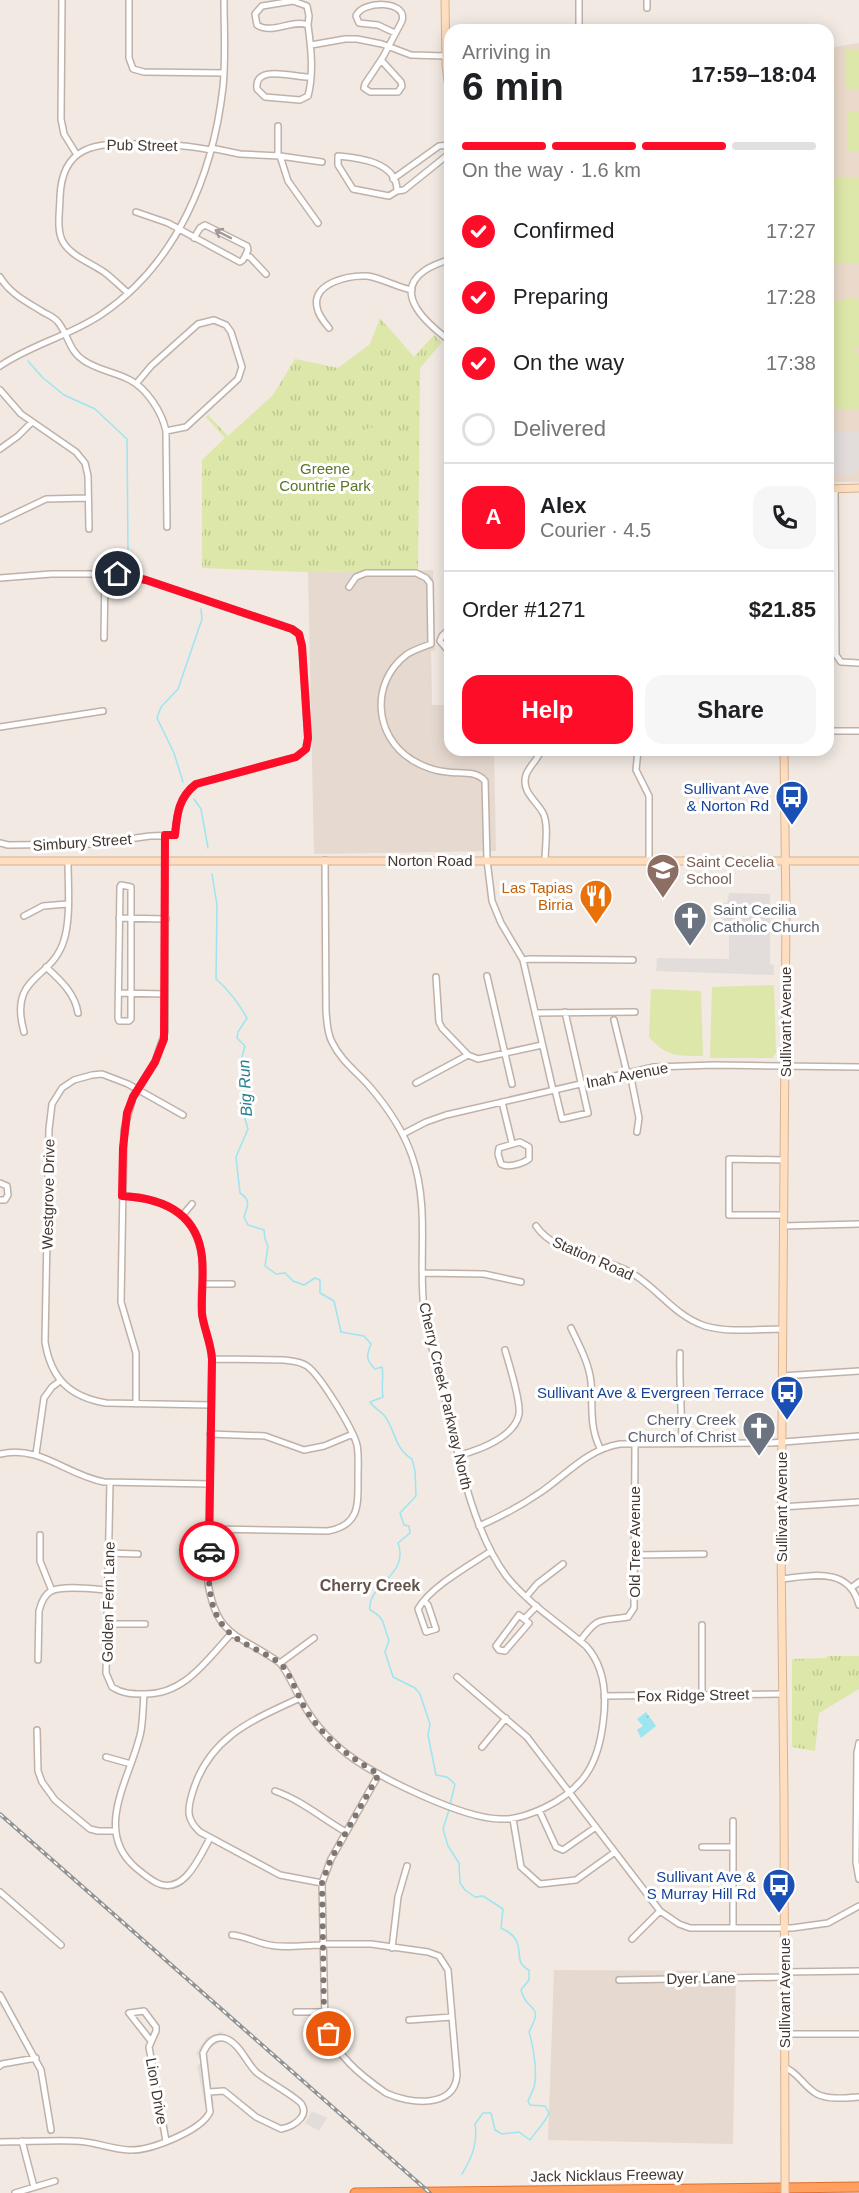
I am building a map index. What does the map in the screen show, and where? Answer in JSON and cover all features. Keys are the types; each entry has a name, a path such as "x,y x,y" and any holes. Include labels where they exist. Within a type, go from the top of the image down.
{"highway":[{"name":"Jack Nicklaus Freeway","path":"355,2193 859,2187"}],"street":[{"path":"62,0 61,119 63,134 77,156 66,167 61,182 62,242 71,251 104,272 128,293"},
{"path":"129,0 129,58 133,69 144,72 224,73"},
{"path":"0,366 21,352 65,335 104,313 128,293 162,256 180,230 192,204 217,124 224,73 224,0"},
{"path":"445,0 445,24"},
{"path":"579,0 579,24"},
{"path":"647,0 647,8"},
{"path":"308,25 296,23 262,28 257,25 255,14 262,6 300,2 307,6 311,45 310,77 308,96 300,100 265,97 257,89 256,83 267,73 310,77"},
{"path":"381,60 401,82 402,86 398,92 370,92 364,88 381,60 395,33 404,14 400,5 379,2 364,6 357,12 359,22 378,25 395,33"},
{"path":"311,45 357,39 388,46 411,55 444,56"},
{"path":"278,126 279,156 288,181 318,223"},
{"name":"Pub Street","path":"77,156 91,147 107,143 174,144 240,154 322,162"},
{"path":"393,179 439,146 444,146"},
{"path":"397,191 393,179 376,162 338,156 338,165 353,189 389,196 408,188 444,160"},
{"path":"136,212 168,223 194,238 240,262 248,250 246,246 208,226 200,228 194,238"},
{"path":"245,256 250,257 266,274"},
{"path":"444,262 425,270 414,282 412,290 415,308 444,336"},
{"path":"329,328 316,305 318,294 330,284 364,276 395,287 412,290"},
{"path":"0,277 12,292 57,321 80,359 136,384 160,413 166,431 167,527"},
{"path":"136,384 152,366 198,324 210,320 223,323 231,332 242,367 238,379 186,427 166,431"},
{"path":"0,390 11,405 81,457 87,469 89,529"},
{"path":"0,449 32,422"},
{"path":"834,489 859,489"},
{"path":"0,520 46,499 88,498"},
{"path":"834,572 836,655 838,661 859,663"},
{"path":"349,587 356,578 366,573 416,573 430,583 431,644 406,655 390,672 381,693 382,722 396,746 413,761 444,772 476,774 483,778 487,789 488,860 495,908 523,960 562,1119 588,1113 565,1012"},
{"path":"0,578 51,574 118,574 146,580 292,629 299,634 302,646 308,738 306,749 296,757 196,784 180,803 175,835 165,835 164,1039 155,1062 137,1090 127,1113 124,1130 121,1302 136,1353 136,1404"},
{"path":"104,638 105,574"},
{"path":"0,727 103,711"},
{"path":"834,731 859,731"},
{"path":"538,756 526,773 526,785 531,798 544,814 546,821 545,861"},
{"path":"637,756 636,770 649,796 649,861"},
{"name":"Sullivant Avenue","path":"784,756 786,861 781,1578 785,2193"},
{"name":"Simbury Street","path":"0,843 8,846 78,845 165,835"},
{"name":"Cherry Creek Parkway North","path":"325,860 326,1011 330,1037 341,1056 381,1100 403,1134 416,1168 422,1203 424,1311 479,1526 507,1576 526,1597 593,1653 603,1681 602,1730 594,1761 581,1783 570,1794"},
{"name":"Norton Road","path":"0,861 859,861"},
{"path":"24,1032 20,1014 22,996 29,983 46,967 60,950 64,941 68,861"},
{"path":"128,885 131,887 132,919 131,1019 119,1021 119,918 120,887 128,885"},
{"path":"24,915 43,906 67,904"},
{"path":"119,918 165,919"},
{"path":"523,960 633,960"},
{"path":"46,967 74,998 78,1013"},
{"path":"487,976 512,1084"},
{"path":"436,977 439,1022 468,1055 477,1059 542,1045"},
{"path":"118,993 165,994"},
{"path":"535,1012 635,1012"},
{"path":"614,1020 639,1118 637,1132"},
{"path":"416,1083 468,1055"},
{"name":"Inah Avenue","path":"403,1134 446,1115 654,1067 859,1067"},
{"name":"Westgrove Drive","path":"60,1381 50,1363 45,1342 49,1129 52,1104 58,1093 68,1084 92,1075 102,1074 114,1078 183,1115"},
{"path":"502,1102 512,1143"},
{"path":"512,1143 526,1144 530,1152 529,1159 526,1162 503,1166 499,1161 498,1151 501,1146 512,1143"},
{"path":"783,1215 729,1215 729,1159 784,1160"},
{"path":"0,1183 7,1186 8,1195 5,1200 0,1200"},
{"path":"122,1196 147,1197 160,1201 182,1216 196,1235 200,1246 202,1315 211,1346 212,1359 208,1583 215,1613 231,1634 280,1663 286,1670 307,1712 328,1737 347,1754 379,1774 472,1816 499,1820 513,1819 538,1810 570,1794"},
{"path":"182,1216 192,1204"},
{"path":"783,1226 859,1224"},
{"name":"Station Road","path":"536,1226 546,1237 571,1250 630,1272 678,1311 704,1325 720,1328 783,1329"},
{"path":"423,1273 483,1274 521,1282"},
{"path":"202,1284 232,1284"},
{"path":"571,1328 588,1367 591,1382 591,1424 600,1448"},
{"path":"460,1455 486,1447 508,1431 517,1421 519,1408 505,1350"},
{"path":"681,1353 679,1397 682,1411 682,1444"},
{"path":"209,1529 328,1531 348,1523 355,1513 358,1501 358,1454 353,1434 316,1376 302,1364 284,1360 212,1359"},
{"path":"782,1376 859,1371"},
{"path":"36,1454 44,1398 60,1381 92,1401 211,1405"},
{"path":"210,1434 265,1436 304,1450 324,1446 353,1434"},
{"path":"479,1526 496,1519 539,1493 600,1448 620,1444 781,1442 859,1436"},
{"name":"Old Tree Avenue","path":"580,1641 591,1626 599,1620 628,1617 634,1608 635,1444"},
{"path":"0,1454 36,1454 87,1479 110,1482 210,1484"},
{"name":"Golden Fern Lane","path":"110,1482 108,1680 112,1687 124,1693 144,1694"},
{"path":"781,1507 859,1502"},
{"path":"40,1535 40,1561 52,1591"},
{"path":"424,1601 428,1605 436,1629 426,1632 418,1609 424,1601 435,1590 491,1551"},
{"path":"108,1553 138,1554"},
{"path":"635,1554 704,1554"},
{"path":"526,1597 537,1584 563,1564"},
{"path":"781,1578 829,1576 843,1581 851,1588 859,1605"},
{"path":"851,1588 859,1582"},
{"path":"38,1660 39,1611 44,1598 52,1591 108,1590"},
{"path":"524,1619 537,1606"},
{"path":"519,1615 524,1619 529,1623 505,1651 499,1650 496,1646 519,1615"},
{"path":"107,1624 145,1624"},
{"path":"702,1625 702,1694"},
{"path":"210,1838 182,1881 165,1885 150,1879 130,1862 119,1848 114,1831 116,1812 141,1731 144,1694 162,1693 186,1682 231,1634"},
{"path":"280,1663 314,1638"},
{"path":"456,1677 527,1737 660,1911 679,1924 690,1928 811,1927 828,1923 859,1906"},
{"name":"Fox Ridge Street","path":"604,1696 782,1694"},
{"path":"300,1698 257,1718 218,1747 199,1773 188,1812 194,1826 210,1838 280,1875 322,1883"},
{"path":"482,1747 506,1718"},
{"path":"37,1730 38,1771 48,1792 90,1829 114,1831"},
{"path":"859,1743 856,1753 858,1797 856,1862 859,1878"},
{"path":"106,1757 130,1764"},
{"path":"232,1935 244,1936 274,1946 322,1945 361,1944 432,1953 443,1959 448,1970 457,2075 453,2090 445,2097 434,2100 404,2100 386,2093 339,2052 329,2034 324,2012 322,1945 322,1883 331,1859 379,1774"},
{"path":"275,1791 287,1795 346,1832"},
{"path":"538,1810 556,1847 563,1850 596,1827"},
{"path":"513,1819 520,1867 537,1882 544,1884 576,1880 615,1852"},
{"path":"733,1821 734,1928"},
{"path":"702,1847 733,1847"},
{"path":"392,1948 398,1897 407,1866"},
{"path":"0,1892 61,1945"},
{"path":"632,1939 660,1911"},
{"name":"Dyer Lane","path":"619,1980 859,1971"},
{"path":"0,1995 41,2070 51,2130"},
{"name":"Lion Drive","path":"151,2041 129,2013 144,2011 156,2027 149,2047 166,2141"},
{"path":"296,2012 324,2012"},
{"path":"409,2020 452,2017"},
{"path":"784,2034 859,2034"},
{"path":"0,2142 76,2140 131,2150 147,2148 166,2141 196,2127 206,2119 211,2108 203,2053 211,2041 224,2038 233,2043 262,2078 300,2102 304,2111 294,2125 280,2129 256,2117 224,2091 209,2092"},
{"path":"0,2066 36,2058"},
{"path":"784,2067 791,2070 816,2094 827,2097 859,2097"},
{"path":"22,2141 34,2187"},
{"path":"15,2193 55,2181"}],"shaded area":[{"path":"859,43 859,482 834,482 834,47"},
{"path":"834,432 859,432 859,468 850,476 834,476"},
{"path":"433,570 435,650 431,651 432,705 444,705 444,756 494,756 496,851 314,854 308,572"},
{"path":"729,893 770,894 770,964 774,965 774,975 656,971 657,958 729,959 729,925 725,925 721,903 727,903"},
{"path":"554,1970 736,1971 733,2144 548,2140"},
{"path":"223,2031 222,2041 208,2049 206,2056 214,2105 205,2105 197,2065 200,2064 200,2059 196,2053 207,2037"},
{"path":"312,2111 327,2118 319,2131 305,2123"}],"green space":[{"path":"846,49 859,49 859,90 846,90"},
{"path":"859,111 859,152 847,152 847,112"},
{"path":"834,177 859,177 859,263 834,263"},
{"path":"853,297 859,300 859,347 853,348 859,354 859,410 834,408 834,302"},
{"name":"Greene Countrie Park","path":"380,318 414,357 434,335 442,342 420,368 418,570 308,572 202,568 202,460 225,438 206,417 208,415 228,436 273,395 295,359 338,368 370,344"},
{"path":"376,426 379,437 366,440 363,430"},
{"path":"774,985 776,1053 772,1058 710,1058 712,987"},
{"path":"651,989 701,991 703,1056 686,1056 667,1052 649,1037"},
{"path":"827,1656 859,1656 859,1689 819,1713 815,1751 792,1747 792,1659 827,1658"}],"water":[{"path":"646,1712 656,1726 641,1738 637,1730 643,1726 637,1719"}],"waterway":[{"path":"28,361 42,377 64,395 95,409 127,439 128,551 139,563"},
{"name":"Big Run","path":"183,782 174,753 157,718 161,707 178,689 202,619 201,609"},
{"name":"Big Run","path":"194,799 201,809 208,848"},
{"name":"Big Run","path":"212,874 217,905 216,979 233,997 247,1018 237,1038 245,1046 242,1057 247,1068 242,1081 245,1092 243,1112 248,1129 236,1157 240,1193 248,1203 244,1217 248,1225 264,1230 268,1246 265,1266 276,1274 285,1273 293,1281 304,1285 315,1278 320,1280 320,1293 334,1301 341,1332 364,1336 371,1344 368,1360 375,1369 382,1367 383,1397 370,1402 384,1415 401,1449 412,1459 416,1496 400,1513 404,1525 409,1526 410,1533 398,1543 400,1554 398,1564 374,1594 370,1610 379,1616 389,1640 385,1652 393,1677 415,1688 420,1694 430,1724 428,1735 436,1775 447,1777 455,1784 450,1805"},
{"name":"Big Run","path":"449,1810 443,1829 448,1846 459,1863 460,1883 475,1897 483,1896 503,1909 501,1928 515,1938 520,1961 529,1970 529,1980 521,1990 535,2012 529,2032 535,2081 528,2101 530,2105 545,2106 549,2113 530,2140 519,2132 502,2134 495,2130 491,2113 483,2113 475,2124 476,2138 473,2150 462,2174"}],"railway":[{"path":"0,1814 430,2193"}],"way so far":[{"path":"209,1551 208,1583 211,1602 222,1623 240,1641 280,1663 286,1670 307,1712 317,1725 347,1754 379,1774 331,1859 322,1883 324,2012 329,2034"}],"place":[{"name":"Sullivant Ave & Norton Rd","path":"792,826"},
{"name":"Saint Cecelia School","path":"663,899"},
{"name":"Las Tapias Birria","path":"596,925"},
{"name":"Saint Cecilia Catholic Church","path":"690,947"},
{"name":"Sullivant Ave & Evergreen Terrace","path":"787,1421"},
{"name":"Cherry Creek Church of Christ","path":"759,1457"},
{"name":"Sullivant Ave & S Murray Hill Rd","path":"779,1914"}],"district":[{"name":"Cherry Creek","path":"370,1585"}],"route":[{"path":"118,574 146,580 292,629 299,634 302,646 308,738 306,749 296,757 196,784 180,803 175,835 165,835 165,1032 155,1062 133,1097 124,1130 122,1196 147,1197 171,1208 182,1216 196,1235 200,1246 202,1315 211,1346 212,1359 209,1551"}]}
